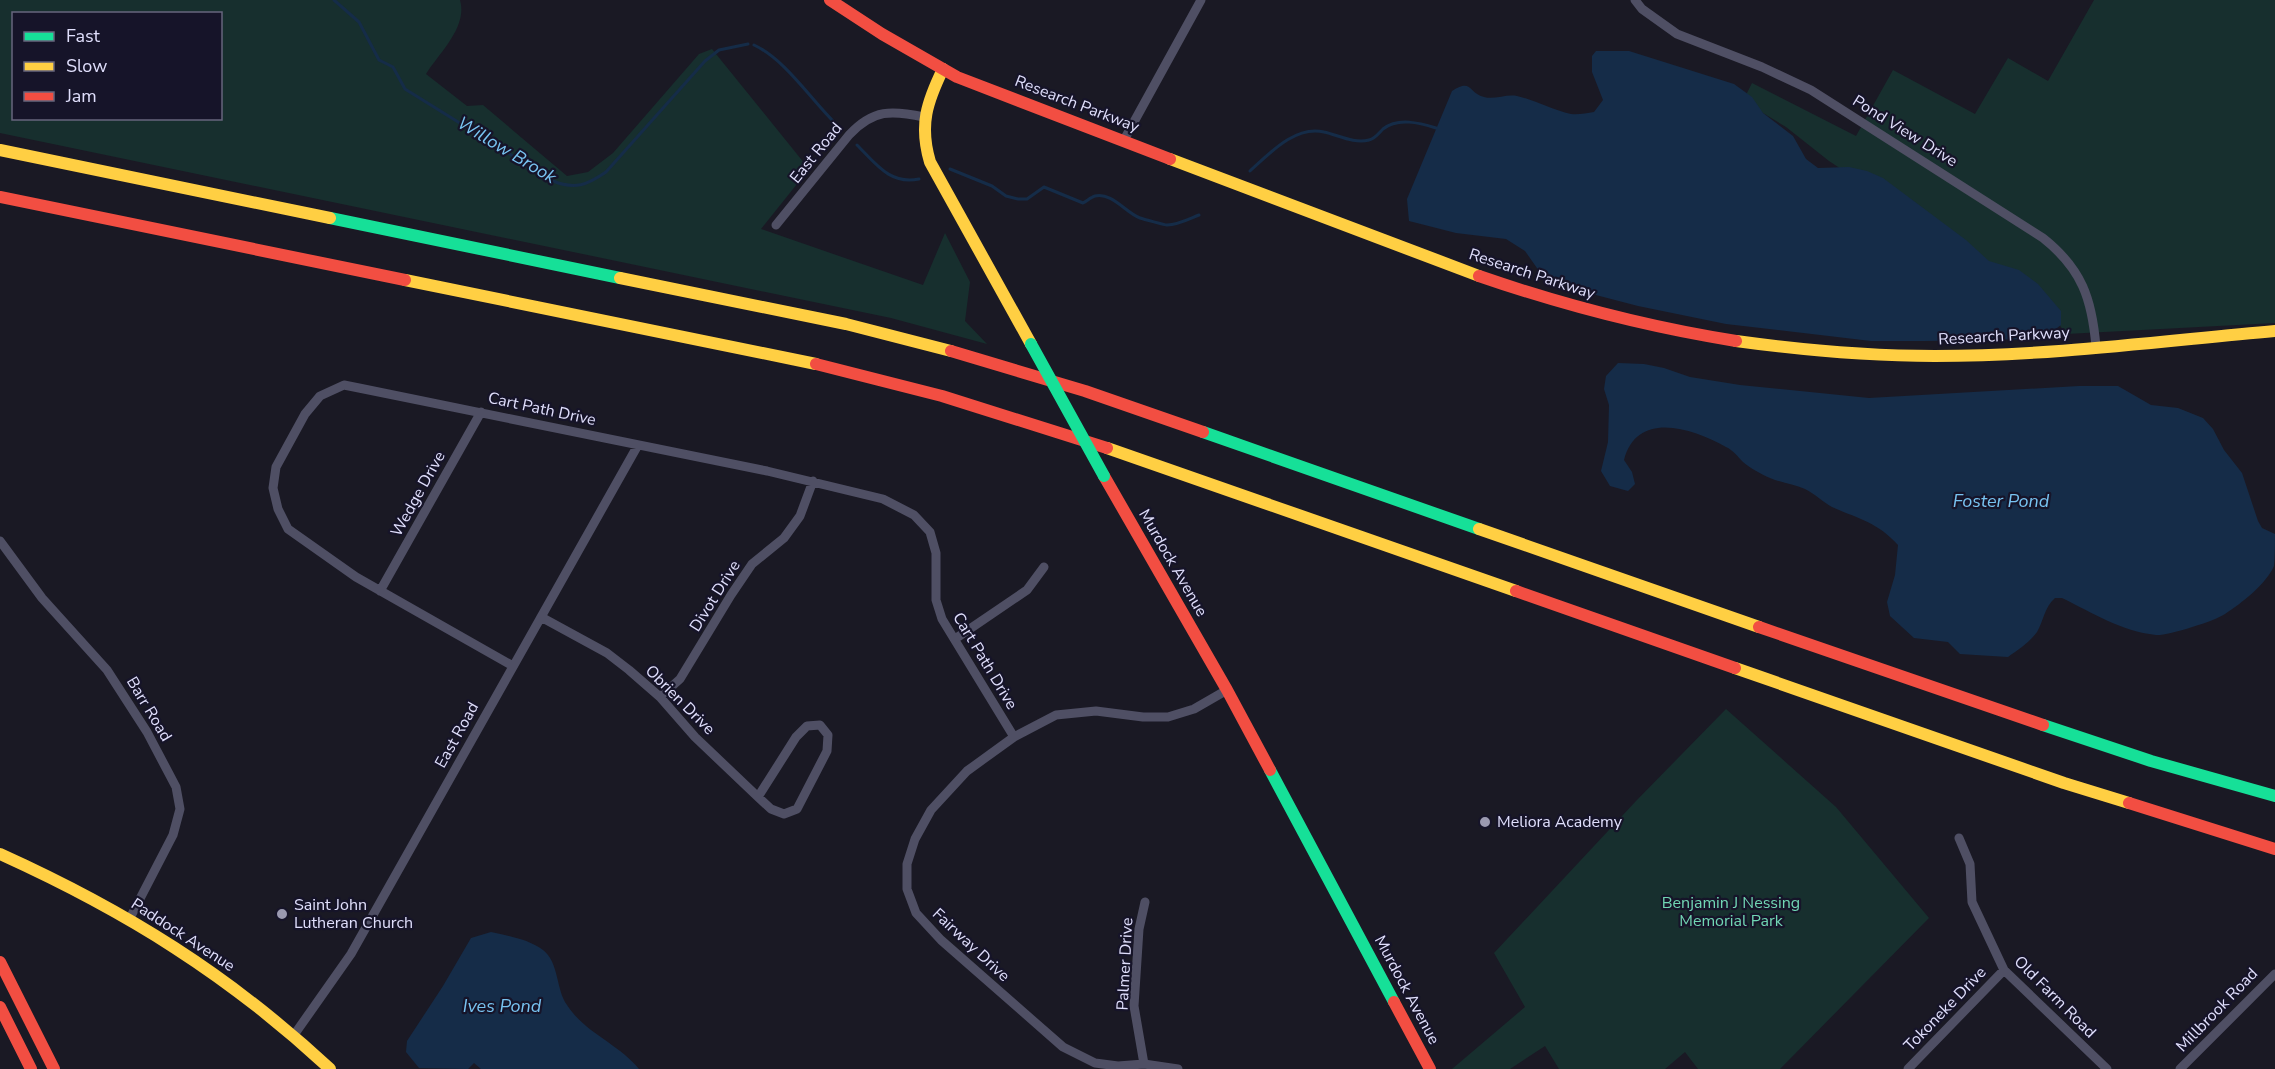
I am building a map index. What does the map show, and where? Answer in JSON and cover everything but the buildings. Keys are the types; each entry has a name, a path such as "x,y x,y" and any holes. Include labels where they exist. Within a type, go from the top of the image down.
{"main road":[{"name":"Research Parkway","path":"830,0 861,22 957,77 1498,283 1615,317 1773,345 1877,354 1936,356 2096,347 2275,331"},
{"name":"Murdock Avenue","path":"943,69 929,98 924,117 924,144 933,169 1104,476 1227,690 1430,1069"},
{"path":"0,150 819,318 956,352 1096,395 2011,715 2151,761 2275,796"},
{"path":"0,197 810,363 961,401 1107,447 2064,783 2275,849"},
{"name":"Paddock Avenue","path":"0,854 80,891 130,918 202,965 294,1035 330,1069"},
{"path":"0,962 54,1069"},
{"path":"0,1007 31,1069"}],"street":[{"path":"1124,140 1201,0"},
{"name":"Pond View Drive","path":"1635,0 1649,15 1677,34 1762,67 1811,90 2043,238 2076,272 2086,291 2092,310 2096,347"},
{"name":"East Road","path":"776,225 862,122 889,112 924,117"},
{"name":"Cart Path Drive","path":"513,666 356,577 288,529 273,488 276,467 305,414 320,396 344,385 813,481 883,499 914,515 930,532 936,553 936,600 942,619 1014,736"},
{"name":"Wedge Drive","path":"380,591 481,412"},
{"name":"East Road","path":"294,1035 351,954 638,445"},
{"name":"Divot Drive","path":"660,697 680,679 752,564 784,538 800,516 813,481"},
{"name":"Barr Road","path":"0,541 42,598 107,670 147,732 176,788 180,809 173,835 130,918"},
{"path":"955,639 1027,590 1044,567"},
{"name":"Obrien Drive","path":"541,617 607,653 660,697 695,737 758,797 771,809 784,814 796,809 827,751 828,735 820,725 807,726 796,737 758,797"},
{"name":"Fairway Drive","path":"1178,1069 1144,1064 1118,1066 1095,1063 1063,1047 941,940 915,913 907,889 907,864 915,838 932,810 967,771 1014,736 1056,715 1096,711 1143,717 1168,717 1194,709 1227,690"},
{"name":"Old Farm Road","path":"1959,838 1970,864 1972,902 2004,970 2107,1069"},
{"name":"Palmer Drive","path":"1144,1064 1134,1006 1139,929 1145,902"},
{"name":"Tokoneke Drive","path":"1908,1069 2004,970"},
{"name":"Millbrook Road","path":"2180,1069 2275,974"}],"green space":[{"path":"0,0 460,0 460,20 456,30 426,74 467,106 483,105 567,176 588,172 613,153 699,54 712,49 809,169 761,229 923,285 945,233 970,282 965,321 987,344 891,318 0,133"},
{"path":"2094,0 2275,0 2275,323 2066,334 2042,301 1829,161 1786,127 1743,101 1752,83 1856,136 1893,70 1975,114 2008,58 2048,81"},
{"name":"Benjamin J Nessing Memorial Park","path":"1726,709 1836,807 1929,918 1780,1069 1698,1069 1685,1052 1665,1069 1559,1069 1545,1046 1510,1069 1452,1069 1525,1007 1494,953 1636,801"}],"water":[{"path":"1596,51 1629,51 1734,84 1752,97 1763,113 1793,136 1806,159 1818,168 1849,167 1883,178 1966,240 1989,261 2019,270 2038,284 2061,311 2061,325 2036,339 1871,341 1726,324 1592,294 1544,278 1525,251 1506,239 1456,233 1409,221 1407,199 1452,91 1458,87 1467,86 1484,97 1517,96 1571,114 1594,112 1603,100 1592,72 1592,56"},
{"name":"Foster Pond","path":"1618,363 1644,364 1690,377 1740,385 1869,398 2079,386 2118,386 2151,405 2178,408 2203,418 2213,429 2224,450 2242,473 2262,528 2275,534 2274,566 2259,586 2232,610 2220,617 2180,631 2156,635 2131,630 2107,621 2062,598 2055,598 2034,636 2008,657 1960,654 1948,642 1914,638 1890,616 1887,602 1895,575 1898,545 1890,537 1867,522 1832,507 1805,489 1759,473 1731,450 1712,440 1698,434 1667,428 1653,429 1641,434 1631,444 1624,460 1632,472 1635,484 1628,491 1610,486 1601,471 1608,442 1609,405 1604,389 1606,376"},
{"name":"Ives Pond","path":"491,932 524,941 543,950 555,969 563,999 574,1015 622,1052 639,1069 481,1069 474,1063 468,1069 419,1068 406,1052 407,1041 471,938"}],"waterway":[{"name":"Willow Brook","path":"334,0 359,22 379,60 393,67 405,89 553,181 574,186 587,183 606,172 705,61 719,50 748,44"},
{"name":"Willow Brook","path":"754,45 777,60 837,125"},
{"name":"Willow Brook","path":"1250,171 1283,142 1303,133 1324,132 1363,141 1377,136 1383,129 1395,123 1416,123 1436,128"},
{"name":"Willow Brook","path":"857,145 877,166 892,176 900,179 919,179"},
{"name":"Willow Brook","path":"950,169 992,186 1006,196 1018,199 1027,199 1044,187 1083,203 1095,196 1107,197 1140,218 1165,225 1179,223 1199,215"}],"traffic: fast":[{"path":"330,218 620,278"},
{"path":"1031,344 1104,476"},
{"path":"1203,432 1479,529"},
{"path":"2043,725 2151,761 2275,796"},
{"path":"1270,770 1394,1002"}],"traffic: slow":[{"path":"943,69 926,114 925,136 930,162 1031,344"},
{"path":"0,150 330,218"},
{"path":"1170,159 1479,276"},
{"path":"620,278 846,324 951,351"},
{"path":"405,280 816,364"},
{"path":"1736,341 1860,354 1978,355 2020,354 2275,331"},
{"path":"1107,448 1516,591"},
{"path":"1479,529 1759,627"},
{"path":"1735,668 2064,783 2129,803"},
{"path":"0,854 91,898 174,948 254,1004 330,1069"}],"traffic: jam":[{"path":"830,0 882,34 957,77 1170,159"},
{"path":"0,197 405,280"},
{"path":"1479,276 1606,314 1736,341"},
{"path":"951,351 1085,391 1203,432"},
{"path":"816,364 942,396 1107,448"},
{"path":"1104,476 1227,690 1270,770"},
{"path":"1516,591 1735,668"},
{"path":"1759,627 2043,725"},
{"path":"2129,803 2275,849"},
{"path":"0,962 54,1069"},
{"path":"1394,1002 1430,1069"},
{"path":"0,1007 31,1069"}],"place":[{"name":"Meliora Academy","path":"1485,822"},
{"name":"Saint John Lutheran Church","path":"282,914"}]}
